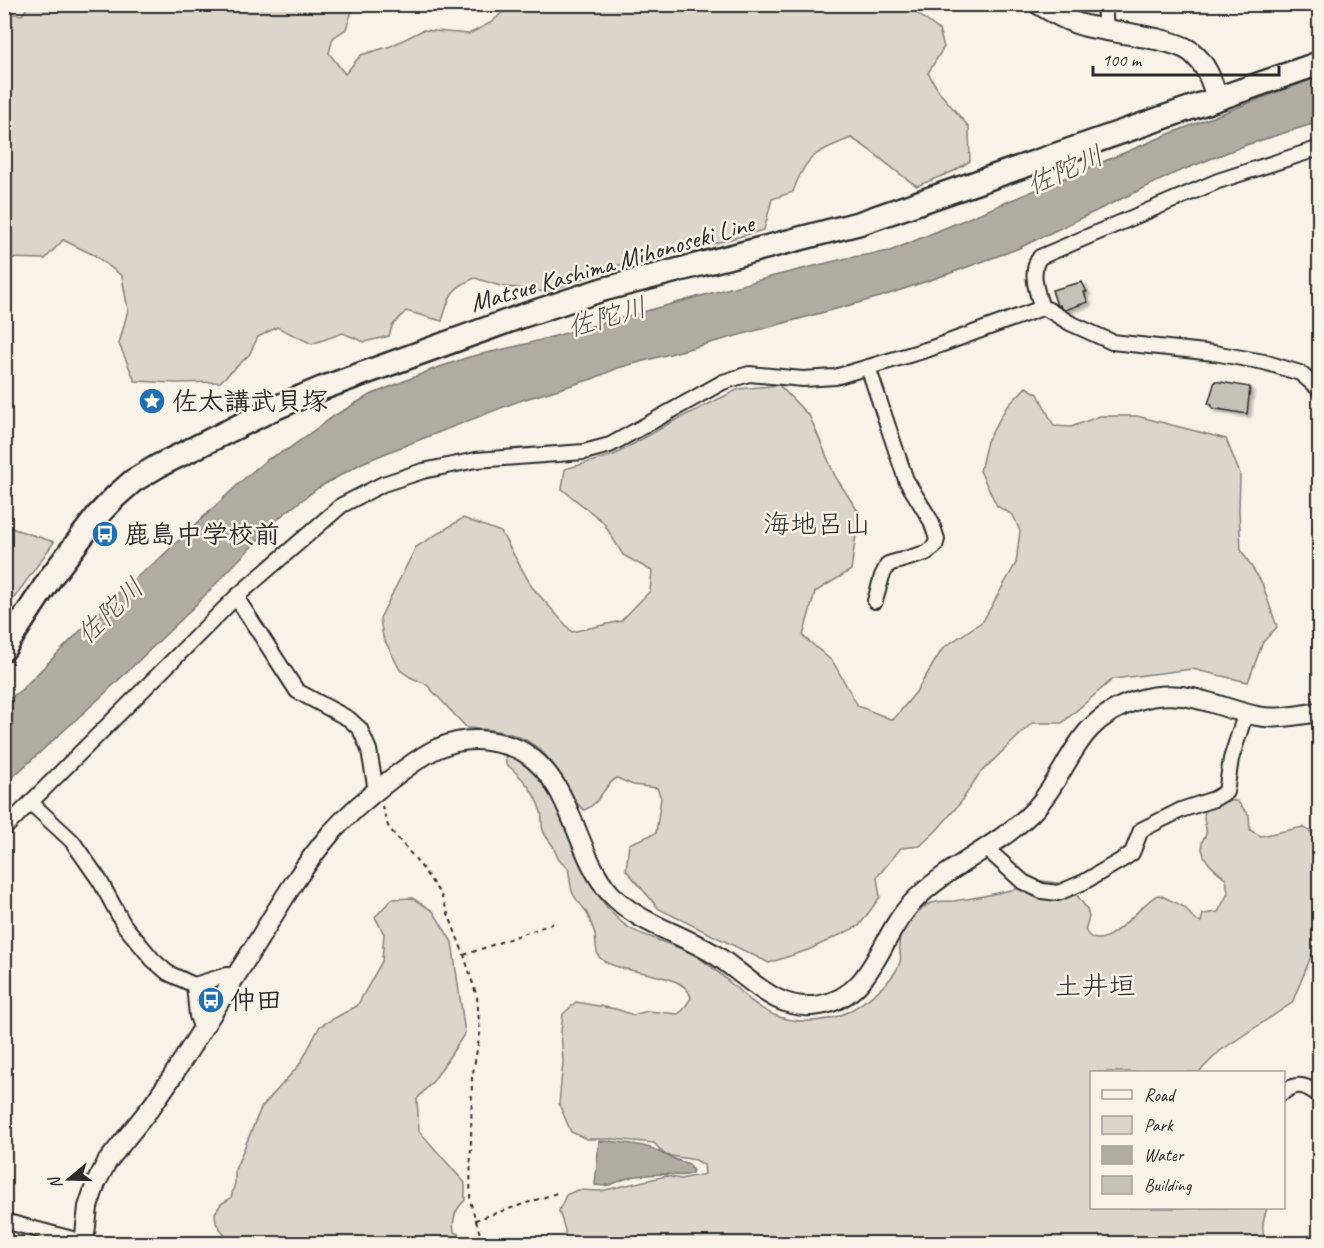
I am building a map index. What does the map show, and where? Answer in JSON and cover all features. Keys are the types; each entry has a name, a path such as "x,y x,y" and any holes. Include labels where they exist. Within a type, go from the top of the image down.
{"main road":[{"path":"1039,4 1083,26 1170,42 1189,50 1203,64 1217,99"},
{"name":"Matsue Kashima Mihonoseki Line","path":"4,649 51,577 98,515 115,497 158,466 275,408 437,346 601,290 860,223 1320,63"}],"street":[{"path":"1104,4 1106,30"},
{"path":"1042,308 1034,272 1036,261 1040,257 1218,181 1320,148"},
{"path":"4,829 236,597 342,505 383,484 423,471 476,460 584,452 610,445 723,382 749,374 803,379 835,376 929,349 1042,308 1112,342 1214,353 1264,362 1300,373 1320,390"},
{"path":"868,367 906,480 935,528 937,539 935,546 926,553 888,564 875,601"},
{"path":"236,597 297,692 349,719 360,729 369,750 376,791"},
{"path":"4,1221 84,1243 88,1207 96,1183 107,1162 152,1106 297,877 333,831 376,791 418,759 443,745 472,739 502,743 526,754 548,775 565,803 591,864 607,890 627,910 700,945 765,993 787,1005 801,1007 818,1006 838,1000 855,989 873,966 908,906 929,887 1017,825 1036,807 1090,727 1111,711 1136,701 1161,695 1189,696 1260,716 1284,717 1320,712"},
{"path":"986,848 1016,876 1042,891 1058,893 1084,882 1132,852 1140,830 1181,810 1215,799 1226,792 1231,759 1246,712"},
{"path":"31,803 72,842 100,881 124,925 153,960 168,973 194,985 227,975 236,976"},
{"path":"194,985 197,1016 202,1029"},
{"path":"1285,1091 1293,1086 1303,1085 1320,1096"}],"path":[{"path":"376,791 388,826 418,862 441,895 473,982 480,1021 472,1078 470,1201 483,1244"},
{"path":"464,955 555,923"},
{"path":"475,1220 557,1193"}],"green space":[{"path":"30,4 354,5 346,29 333,38 329,53 345,74 361,55 391,46 423,30 469,34 492,22 510,5 906,5 939,30 944,47 928,73 940,93 969,127 970,161 954,171 917,186 851,138 814,156 803,170 793,192 772,199 764,230 716,243 639,258 546,292 500,286 475,278 455,290 442,321 406,311 392,326 389,336 364,342 343,333 312,344 277,327 258,337 249,355 220,382 135,381 119,344 128,310 122,276 94,255 63,240 45,259 5,258 5,13 22,15"},
{"path":"779,385 810,417 835,476 859,513 851,570 815,592 803,636 833,662 858,706 893,720 916,692 943,648 983,621 1016,563 1020,531 1013,515 997,506 980,471 987,441 1006,408 1026,387 1038,394 1054,426 1071,427 1100,416 1137,416 1226,439 1240,474 1241,550 1262,583 1277,627 1263,642 1248,682 1192,669 1113,679 1062,723 1032,723 979,774 961,802 937,830 920,846 901,848 877,877 880,897 859,926 808,950 769,963 659,909 626,870 629,844 656,833 661,798 657,788 633,785 617,778 594,804 584,810 565,792 563,780 557,770 534,745 503,732 467,728 426,684 400,670 383,637 380,618 416,547 463,518 501,532 532,587 572,632 621,621 650,591 652,571 623,555 603,522 562,489 565,469 614,455 672,422 739,389"},
{"path":"4,526 54,542 5,611"},
{"path":"505,755 514,757 532,772 550,793 570,829 585,874 616,917 637,932 695,955 754,1003 769,1012 785,1019 805,1021 828,1019 848,1012 880,989 896,971 900,962 899,944 905,927 917,913 934,902 954,901 1025,887 1028,882 1035,880 1064,884 1072,888 1087,909 1089,917 1085,930 1093,938 1102,938 1112,933 1159,895 1184,907 1193,918 1201,922 1203,914 1218,912 1228,893 1226,879 1209,864 1202,848 1206,835 1204,813 1206,807 1214,801 1237,801 1249,815 1250,830 1261,836 1303,827 1319,837 1319,937 1292,1003 1220,1051 1200,1071 1090,1071 1090,1209 1267,1209 1263,1231 1269,1243 565,1243 565,1230 559,1211 566,1195 577,1190 601,1191 666,1176 681,1179 705,1174 704,1165 696,1160 665,1155 654,1143 587,1139 571,1132 559,1104 563,1062 561,1031 563,1014 576,1002 616,1009 633,1015 648,1011 678,1014 691,998 686,989 677,982 609,964 600,958 589,917 575,898 568,868 558,858 546,837 542,828 541,812 535,797 523,780 506,764"},
{"path":"412,898 433,911 452,942 465,1033 434,1080 417,1099 419,1131 465,1183 465,1200 455,1214 454,1232 474,1240 475,1243 230,1243 216,1223 215,1213 221,1204 231,1198 235,1183 235,1170 261,1108 300,1064 320,1026 357,1006 382,961 384,934 375,917 392,899"},
{"path":"1319,1234 1319,1243 1291,1243 1307,1236"}],"water":[{"name":"佐陀川","path":"1319,77 1319,122 1246,145 1175,173 1017,249 880,297 618,368 592,379 519,401 362,463 318,488 280,517 185,616 102,696 5,784 5,702 21,690 123,588 159,559 247,476 268,459 288,449 334,416 368,396 469,357 526,344 774,276 847,258 890,251 1169,134"},
{"path":"599,1141 648,1147 689,1164 693,1171 691,1174 679,1176 667,1174 639,1176 611,1185 595,1185"}],"building":[{"path":"1082,282 1087,292 1084,292 1088,302 1062,311 1060,305 1057,306 1052,290"},
{"path":"1215,381 1250,387 1247,414 1212,408 1212,405 1208,404"}],"place":[{"name":"佐太講武貝塚","path":"152,401"},
{"name":"鹿島中学校前","path":"105,534"},
{"name":"仲田","path":"211,1000"}],"district":[{"name":"海地呂山","path":"817,524"},
{"name":"土井垣","path":"1095,986"}]}
